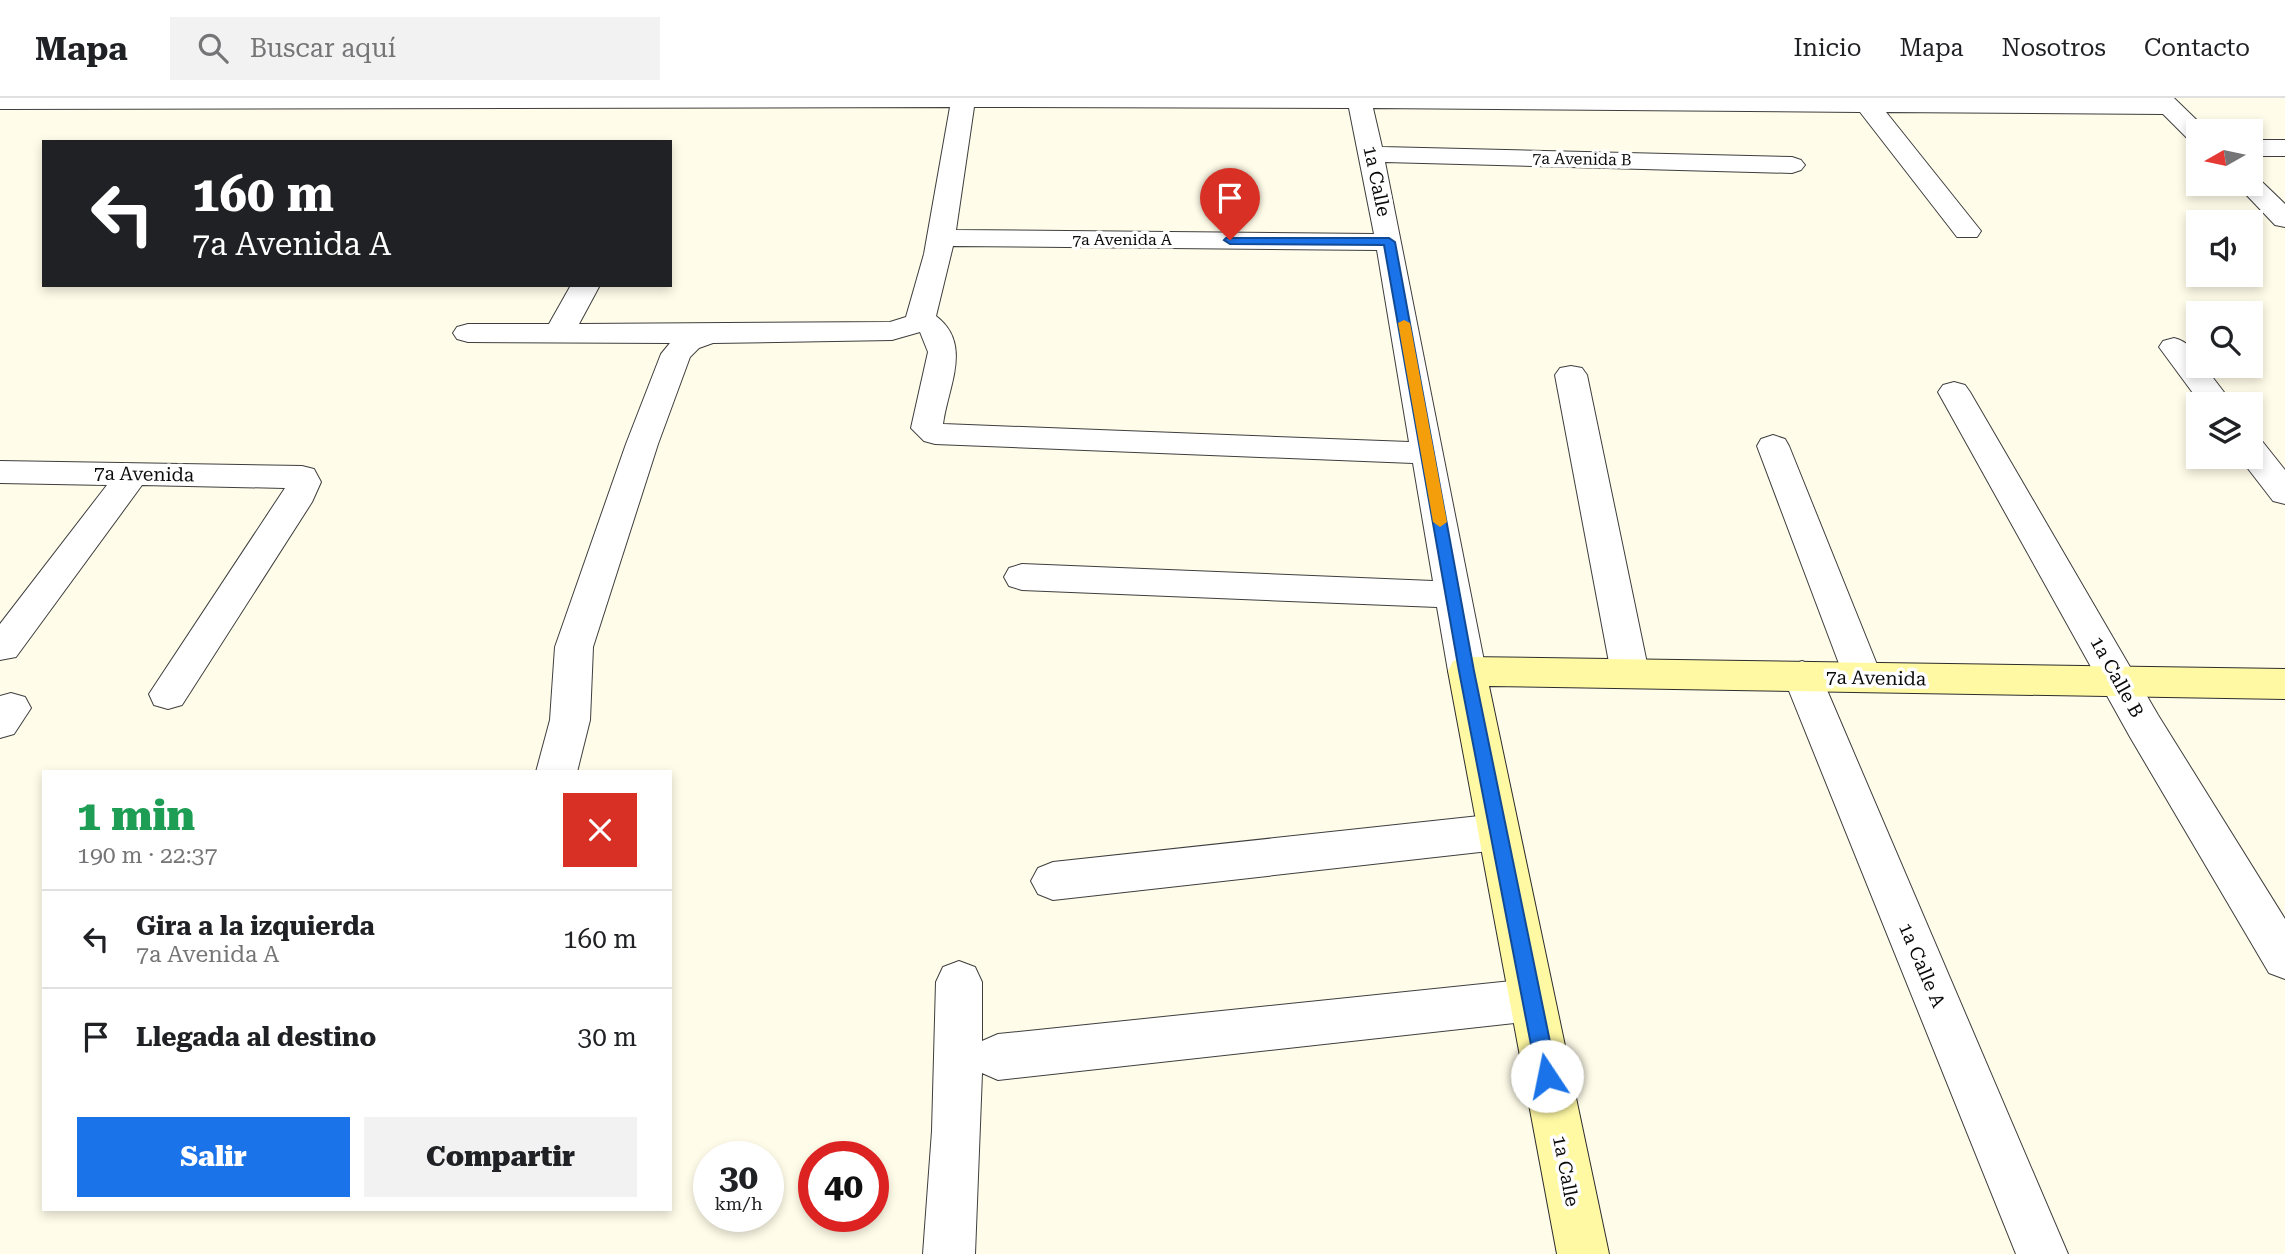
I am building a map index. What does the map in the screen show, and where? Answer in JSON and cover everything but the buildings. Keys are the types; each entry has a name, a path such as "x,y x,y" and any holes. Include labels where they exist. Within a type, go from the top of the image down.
{"street":[{"path":"0,102 298,99 1098,99 1868,106 2164,103 2186,124"},
{"path":"468,333 709,334 892,331 907,328 922,319 949,195 963,99"},
{"name":"1a Calle","path":"1360,100 1389,242 1466,671 1583,1254"},
{"path":"1868,106 1967,231"},
{"path":"2263,148 2285,148"},
{"name":"7a Avenida B","path":"1372,154 1792,165"},
{"path":"2261,196 2285,219"},
{"name":"7a Avenida A","path":"938,238 1389,242"},
{"path":"559,333 585,287"},
{"path":"922,319 936,330 943,352 927,422 927,428 935,434 1428,453"},
{"path":"557,770 570,720 574,647 642,444 676,354 688,342 709,334"},
{"path":"2174,347 2208,392"},
{"path":"1571,375 1630,673"},
{"name":"1a Calle B","path":"1954,392 2122,685 2285,959"},
{"path":"1773,446 1863,677"},
{"path":"2263,465 2285,494"},
{"name":"7a Avenida","path":"0,472 302,477 304,482 300,494 168,694"},
{"path":"3,647 133,474"},
{"path":"1022,577 1453,595"},
{"name":"7a Avenida","path":"1466,671 1863,677 2122,685 2285,684"},
{"name":"1a Calle A","path":"1802,676 2042,1254"},
{"path":"1053,881 1498,832"},
{"path":"949,1254 957,1131 958,982"},
{"path":"998,1057 1532,1000"}],"slow traffic":[{"path":"1404,323 1440,522"}],"route":[{"path":"1230,240 1389,242 1466,671 1547,1076"}]}
